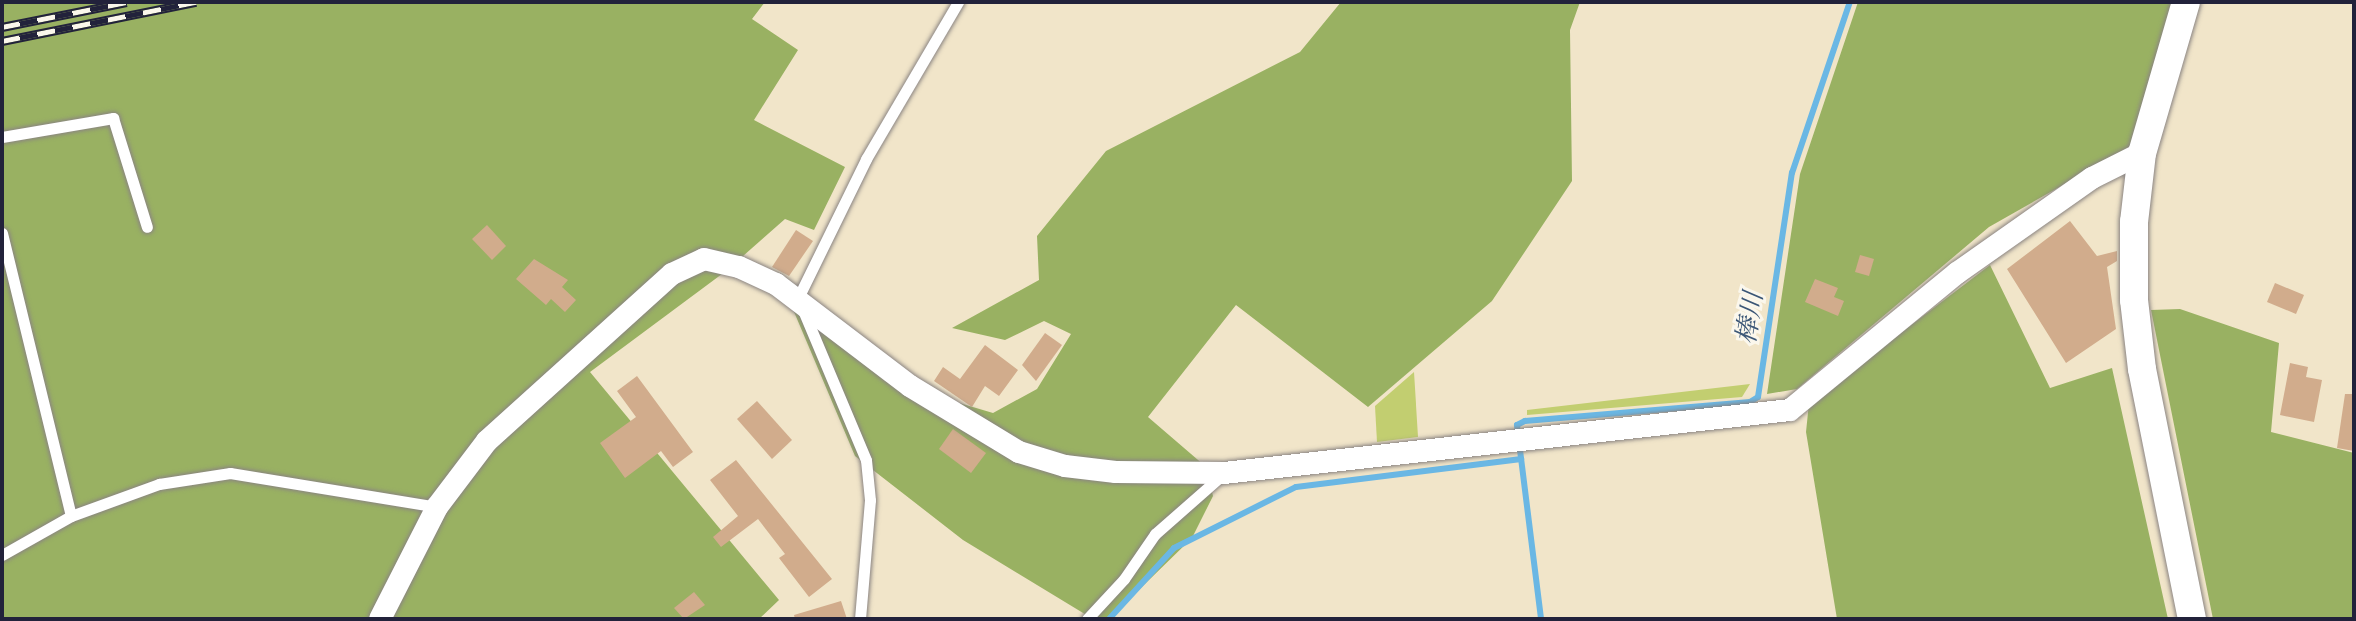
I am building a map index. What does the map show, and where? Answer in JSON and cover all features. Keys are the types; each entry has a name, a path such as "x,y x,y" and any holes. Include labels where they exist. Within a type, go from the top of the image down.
{"street":[{"path":"2186,2 2142,153 2134,222 2134,300 2142,369 2192,619"},
{"path":"380,619 437,507 487,441 672,274 704,259 739,267 798,298 910,386 1019,452 1065,466 1116,472 1224,473 1770,416 1790,410 1957,273 2092,178 2142,153"}],"lane":[{"path":"860,619 870,500 866,460 798,298 866,159 958,2"},
{"path":"2,137 113,118 147,227"},
{"path":"2,233 71,516"},
{"path":"2,555 71,516 159,484 230,473 437,507"},
{"path":"1087,619 1124,579 1155,534 1224,473"}],"green space":[{"path":"2,2 765,2 752,19 798,50 754,120 845,167 814,230 785,219 726,271 590,372 779,600 759,619 2,619"},
{"path":"1341,2 1580,2 1570,30 1572,181 1492,301 1368,407 1236,305 1148,417 1205,466 1213,496 1192,538 1109,619 1093,619 963,540 855,456 792,307 885,381 993,413 1037,389 1071,334 1044,321 1005,340 952,328 1039,280 1037,236 1106,151 1300,52"},
{"path":"1858,2 2175,2 2130,147 1989,227 1797,389 1767,394 1800,174"},
{"path":"1990,265 2050,388 2112,368 2168,619 1837,619 1806,432 1809,403"},
{"path":"2180,309 2279,343 2271,432 2354,453 2354,619 2213,619 2151,310"},
{"path":"1414,372 1418,437 1377,442 1375,406"},
{"path":"1750,384 1742,397 1527,415 1527,410"}],"building":[{"path":"2070,221 2097,256 2117,251 2117,261 2107,267 2116,329 2066,363 2007,269"},
{"path":"487,225 506,246 492,260 472,239"},
{"path":"796,230 813,241 789,276 772,267"},
{"path":"1860,255 1874,259 1869,276 1855,272"},
{"path":"534,259 568,280 562,287 576,300 565,312 551,299 546,305 516,279"},
{"path":"1815,279 1838,288 1834,297 1844,301 1838,316 1805,302"},
{"path":"2275,283 2304,295 2296,314 2267,302"},
{"path":"1045,333 1062,345 1036,381 1022,365"},
{"path":"985,345 1018,370 999,396 985,386 972,407 934,381 943,367 960,379"},
{"path":"2290,363 2308,367 2306,377 2322,380 2314,422 2280,415"},
{"path":"637,376 693,452 673,467 661,451 625,478 600,443 636,417 617,391"},
{"path":"2345,394 2354,394 2354,451 2337,448"},
{"path":"757,401 792,440 772,459 737,419"},
{"path":"953,429 986,453 971,473 939,449"},
{"path":"736,460 832,579 809,597 779,558 785,554 758,519 721,547 713,537 738,516 710,480"},
{"path":"694,592 705,605 684,619 674,608"},
{"path":"841,601 847,619 795,619 794,615"}],"waterway":[{"name":"棒川","path":"1518,435 1517,425 1525,421 1750,402 1758,397 1792,173 1850,2"},
{"name":"棒川","path":"1520,450 1541,619"},
{"path":"1109,619 1174,548 1296,487 1521,459"}],"railway":[{"path":"2,27 127,2"},
{"path":"2,41 196,2"}]}
